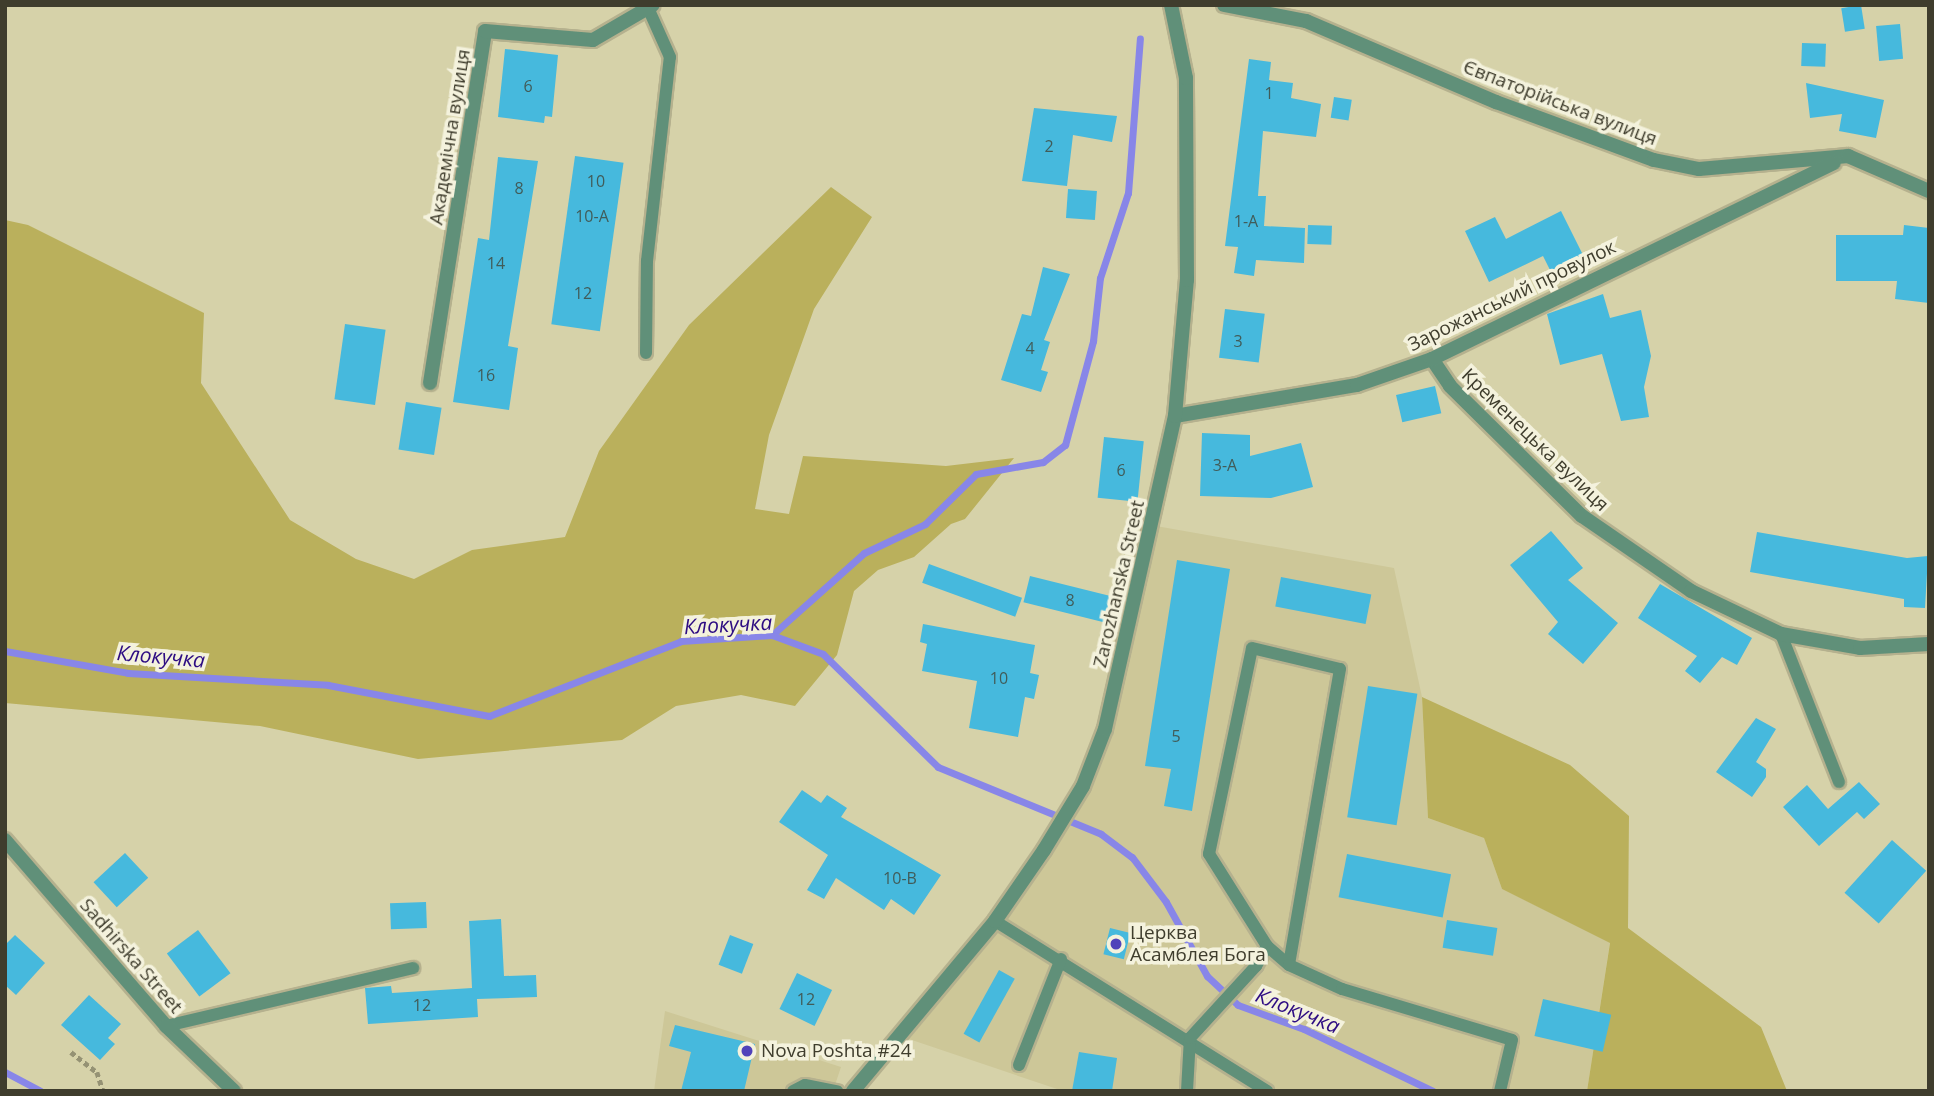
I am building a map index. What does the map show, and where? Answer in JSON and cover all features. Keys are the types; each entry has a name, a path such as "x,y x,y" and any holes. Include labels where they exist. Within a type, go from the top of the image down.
{"street":[{"name":"Zarozhanska Street","path":"853,1091 995,921 1044,850 1083,786 1105,729 1175,416 1187,281 1186,78 1171,5"},
{"name":"Євпаторійська вулиця","path":"1224,5 1306,21 1496,102 1654,160 1699,169 1848,156 1929,191"},
{"name":"Академічна вулиця","path":"430,383 485,31 593,40 651,7"},
{"name":"Зарожанський провулок","path":"1175,416 1357,385 1432,359 1848,156"},
{"name":"Кременецька вулиця","path":"1432,359 1450,386 1582,516 1691,591 1782,634 1860,648 1929,644"},
{"name":"Sadhirska Street","path":"5,840 166,1026 234,1091"}],"lane":[{"path":"646,353 647,261 670,57 651,7"},
{"path":"1782,634 1839,782"},
{"path":"1289,965 1340,669 1252,648 1209,854 1267,946 1289,965 1342,989 1512,1040 1500,1090"},
{"path":"995,921 1190,1038 1267,1091"},
{"path":"1187,1091 1190,1038 1256,966 1267,946"},
{"path":"1019,1065 1061,959"},
{"path":"166,1026 413,968"},
{"path":"793,1091 805,1084 837,1091"}],"path":[{"path":"71,1052 97,1072 103,1091"}],"shaded area":[{"path":"831,187 872,217 814,309 769,435 755,509 789,514 803,456 946,466 1014,458 965,519 951,524 914,557 878,570 854,591 837,655 795,706 741,695 676,706 622,740 418,759 260,726 5,703 5,220 28,225 204,313 201,383 290,520 356,559 414,579 472,550 565,537 599,451 689,325"},
{"path":"1156,526 1394,568 1422,697 1428,818 1484,838 1502,889 1610,942 1587,1091 1063,1091 900,1036 1087,788"},
{"path":"1422,697 1570,765 1629,816 1628,928 1761,1027 1787,1091 1587,1091 1610,943 1502,889 1484,838 1428,818"},
{"path":"665,1011 841,1067 833,1091 654,1091"}],"building":[{"path":"1861,5 1865,29 1845,32 1841,8"},
{"path":"1900,24 1903,59 1879,61 1876,26"},
{"path":"1802,43 1826,44 1825,67 1801,66"},
{"path":"505,49 558,55 552,117 545,116 544,123 498,117"},
{"path":"1249,59 1271,62 1269,80 1293,83 1291,98 1321,104 1316,137 1263,131 1258,196 1266,196 1264,226 1305,228 1304,263 1256,260 1254,276 1234,273 1238,247 1225,246"},
{"path":"1806,83 1884,100 1876,138 1839,131 1842,114 1810,118"},
{"path":"1334,97 1352,100 1348,121 1331,118"},
{"path":"1034,108 1117,116 1112,142 1073,135 1067,186 1022,181"},
{"path":"575,156 624,163 600,331 551,324"},
{"path":"498,157 538,161 508,346 518,348 509,410 453,402 478,238 489,240"},
{"path":"1068,189 1097,191 1095,220 1066,218"},
{"path":"1561,211 1584,257 1552,274 1543,256 1489,282 1465,231 1495,217 1506,239"},
{"path":"1308,225 1332,226 1331,245 1307,244"},
{"path":"1904,225 1929,228 1929,303 1895,299 1897,281 1836,281 1836,235 1903,235"},
{"path":"1043,267 1070,274 1044,340 1050,342 1041,370 1048,372 1041,392 1001,380 1022,314 1031,316"},
{"path":"1603,294 1610,318 1641,310 1651,356 1644,387 1649,417 1621,421 1602,354 1560,365 1547,314"},
{"path":"1225,309 1265,314 1259,363 1219,358"},
{"path":"345,324 386,330 375,405 334,399"},
{"path":"1435,386 1441,413 1402,422 1396,395"},
{"path":"406,402 442,408 434,455 398,449"},
{"path":"1202,433 1250,435 1250,456 1301,443 1313,487 1271,498 1200,496"},
{"path":"1104,437 1144,441 1137,502 1098,498"},
{"path":"1551,531 1583,568 1568,580 1618,623 1583,664 1548,634 1558,622 1510,565"},
{"path":"1757,532 1907,558 1928,556 1925,608 1904,607 1904,599 1750,572"},
{"path":"1177,560 1230,569 1192,811 1164,806 1171,769 1145,766"},
{"path":"929,564 1022,598 1015,617 922,583"},
{"path":"1030,576 1116,598 1110,624 1023,602"},
{"path":"1281,577 1371,595 1366,624 1275,606"},
{"path":"1660,584 1752,638 1737,665 1722,657 1700,683 1685,671 1697,656 1638,618"},
{"path":"923,624 1035,645 1030,673 1039,675 1034,699 1025,697 1018,737 969,728 977,681 922,671 927,644 920,642"},
{"path":"1368,686 1417,694 1397,825 1347,817"},
{"path":"1756,718 1776,729 1756,762 1766,769 1766,777 1752,797 1716,772"},
{"path":"1859,782 1880,804 1864,819 1857,812 1819,846 1783,807 1807,785 1828,809"},
{"path":"802,790 821,803 827,795 847,808 841,817 941,875 914,915 891,899 884,910 836,878 824,899 807,890 828,855 779,822"},
{"path":"1892,840 1926,871 1879,924 1844,893"},
{"path":"125,853 148,878 117,907 94,882"},
{"path":"1347,854 1451,874 1443,917 1339,897"},
{"path":"426,902 427,928 391,929 390,903"},
{"path":"501,919 504,976 536,975 537,997 477,999 478,1017 368,1024 365,988 391,986 392,993 472,988 469,921"},
{"path":"1447,920 1497,928 1493,956 1443,948"},
{"name":"Церква Асамблея Бога","path":"1110,928 1130,933 1124,959 1103,954"},
{"path":"198,930 230,973 199,997 167,953"},
{"path":"15,935 45,963 16,995 5,985 5,945"},
{"path":"730,935 753,944 742,974 719,965"},
{"path":"999,970 1015,979 979,1043 964,1034"},
{"path":"797,973 832,990 815,1026 779,1009"},
{"path":"89,995 121,1024 108,1038 115,1044 100,1060 61,1025"},
{"path":"1543,999 1611,1015 1603,1052 1534,1036"},
{"path":"675,1025 755,1044 744,1091 681,1091 691,1052 669,1046"},
{"path":"1079,1052 1117,1058 1112,1091 1072,1091"}],"waterway":[{"path":"772,635 864,553 925,524 976,474 1043,462 1065,445 1093,341 1100,278 1128,193 1140,38"},
{"name":"Клокучка","path":"5,651 128,673 328,685 489,716 681,641 772,635 823,654 938,767 1101,834 1132,857 1166,902 1207,976 1238,1005 1304,1029 1433,1091"},
{"path":"5,1072 40,1091"}],"place":[{"name":"Церква Асамблея Бога","path":"1116,944"},
{"name":"Nova Poshta #24","path":"747,1051"}]}
